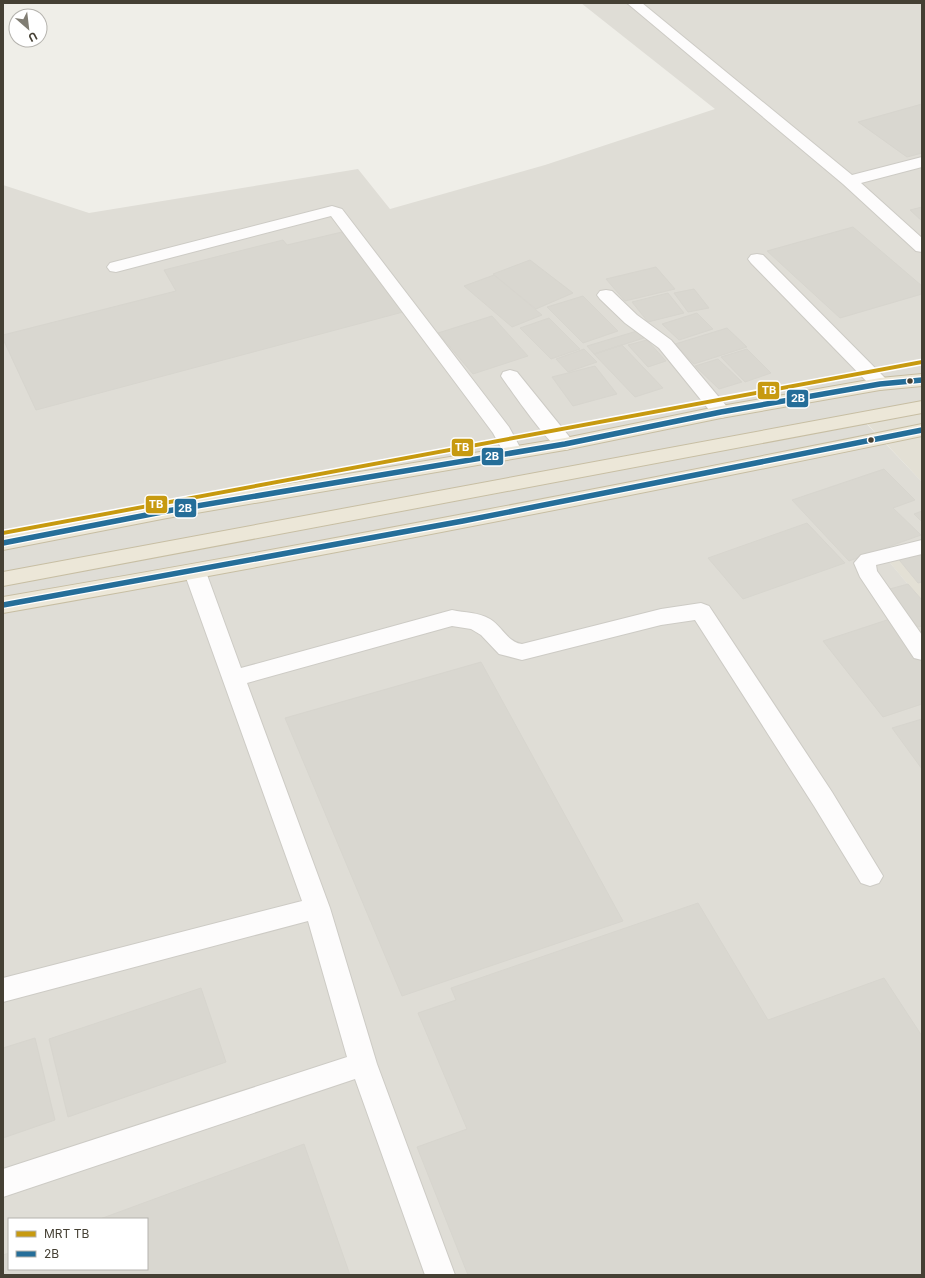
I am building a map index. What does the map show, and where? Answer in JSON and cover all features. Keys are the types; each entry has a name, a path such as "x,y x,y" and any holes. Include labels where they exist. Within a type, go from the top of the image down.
{"highway":[{"path":"3,543 167,511 512,451 565,444 721,412 880,384 922,380"},
{"path":"3,579 922,407"},
{"path":"3,605 195,572 920,433"}],"street":[{"path":"634,3 849,182 922,247"},
{"path":"849,182 922,162"},
{"path":"116,267 332,211 336,212 502,431 512,451"},
{"path":"757,259 880,384"},
{"path":"606,295 632,319 665,344 721,412"},
{"path":"510,376 552,430 565,444"},
{"path":"922,547 868,560 865,563 867,572 922,652"},
{"path":"195,572 316,908 363,1064 440,1275"},
{"path":"233,679 452,618 477,622 490,631 507,650 522,652 661,617 701,611 823,799 870,876"},
{"path":"3,990 316,908"},
{"path":"3,1183 363,1064"}],"shaded area":[{"path":"581,3 922,3 922,403 860,417 922,482 922,548 886,558 922,601 922,1275 3,1275 3,185 89,213 358,169 390,209 545,165 715,109"},
{"path":"922,403 922,482 860,416"},
{"path":"922,548 922,601 886,558"}],"building":[{"path":"922,104 922,153 907,157 858,122"},
{"path":"922,207 922,221 910,210"},
{"path":"853,227 922,286 922,294 840,318 767,251"},
{"path":"342,232 403,312 36,410 3,339 3,335 176,291 164,270 283,240 287,245"},
{"path":"530,260 573,293 536,309 493,274"},
{"path":"656,267 675,289 625,301 606,279"},
{"path":"494,275 542,315 512,327 464,286"},
{"path":"694,289 709,308 688,312 674,293"},
{"path":"668,293 684,313 648,322 632,302"},
{"path":"583,296 618,331 583,343 547,307"},
{"path":"697,313 713,329 679,340 662,324"},
{"path":"492,316 528,356 473,374 438,333"},
{"path":"549,318 580,349 551,359 520,328"},
{"path":"727,328 747,347 694,364 675,344"},
{"path":"637,331 644,338 594,354 587,346"},
{"path":"647,340 666,361 648,367 628,345"},
{"path":"622,345 663,388 635,397 594,354"},
{"path":"584,349 597,362 568,372 556,359"},
{"path":"747,349 771,373 745,382 721,357"},
{"path":"718,359 742,382 719,389 695,366"},
{"path":"595,366 617,394 573,406 552,377"},
{"path":"884,469 915,500 893,508 921,535 849,561 792,500"},
{"path":"922,511 922,522 914,514"},
{"path":"807,523 845,563 743,599 708,558"},
{"path":"922,550 922,582 918,583 896,556"},
{"path":"908,584 922,600 922,626 918,627 886,590"},
{"path":"890,619 922,658 922,704 883,717 823,641"},
{"path":"481,662 623,921 402,996 285,718"},
{"path":"922,719 922,769 892,728"},
{"path":"698,903 768,1020 884,978 922,1036 922,1275 468,1275 417,1147 467,1129 418,1013 456,1000 451,988"},
{"path":"201,988 226,1062 68,1117 49,1039"},
{"path":"35,1038 55,1120 3,1138 3,1048"},
{"path":"304,1144 350,1275 3,1275 3,1255 8,1253 8,1270 148,1270 148,1218 103,1218"}],"metro line":[{"name":"TB","path":"3,533 922,362"}],"transit line":[{"name":"2B","path":"3,543 167,511 565,444 721,412 880,384 922,380"},
{"name":"2B","path":"3,605 463,521 922,430"}]}
